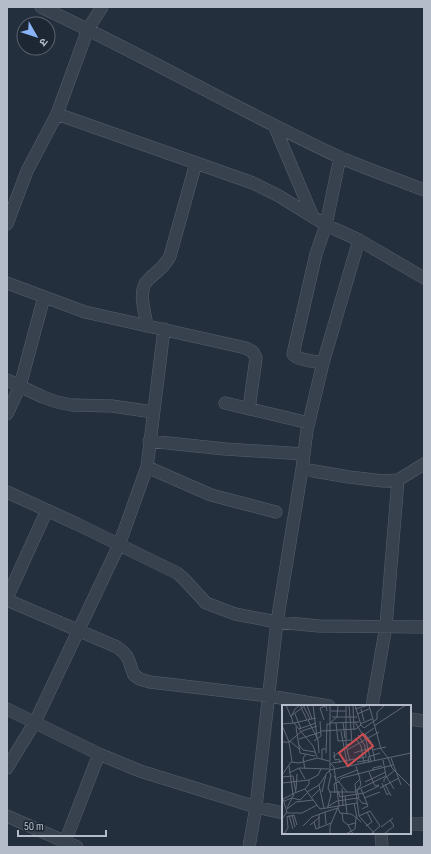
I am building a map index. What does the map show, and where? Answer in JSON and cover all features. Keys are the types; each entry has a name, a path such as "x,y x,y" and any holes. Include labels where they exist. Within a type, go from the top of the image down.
{"street":[{"path":"41,7 88,29 340,157 424,190"},
{"path":"7,224 11,201 57,114 88,29 102,7"},
{"path":"57,114 253,183 279,196 326,225 359,240 424,278"},
{"path":"274,124 313,217"},
{"path":"323,363 301,359 293,354 316,254 326,225 340,157"},
{"path":"148,326 142,296 143,288 148,280 165,265 170,256 196,163"},
{"path":"249,847 256,807 277,622 309,423 323,363 359,240"},
{"path":"7,283 85,312 246,348 253,352 256,358 249,409"},
{"path":"7,414 20,386 44,297"},
{"path":"7,768 35,722 119,545 147,467 164,329"},
{"path":"7,380 43,397 72,405 104,405 154,412"},
{"path":"225,403 309,423"},
{"path":"149,441 225,449 304,454"},
{"path":"302,469 383,481 398,480 424,464"},
{"path":"147,467 211,496 276,512"},
{"path":"372,705 386,626 398,480"},
{"path":"7,492 176,573 183,578 201,599 213,607 235,614 277,622 319,626 424,627"},
{"path":"47,510 7,599 117,647 124,652 129,659 134,675 140,679 150,682 269,696 323,705"},
{"path":"7,709 99,754 140,771 256,807 282,813"},
{"path":"411,719 424,721"},
{"path":"63,844 99,754"},
{"path":"7,816 63,844 77,847"},
{"path":"411,824 424,824"},
{"path":"381,834 382,847"}]}
